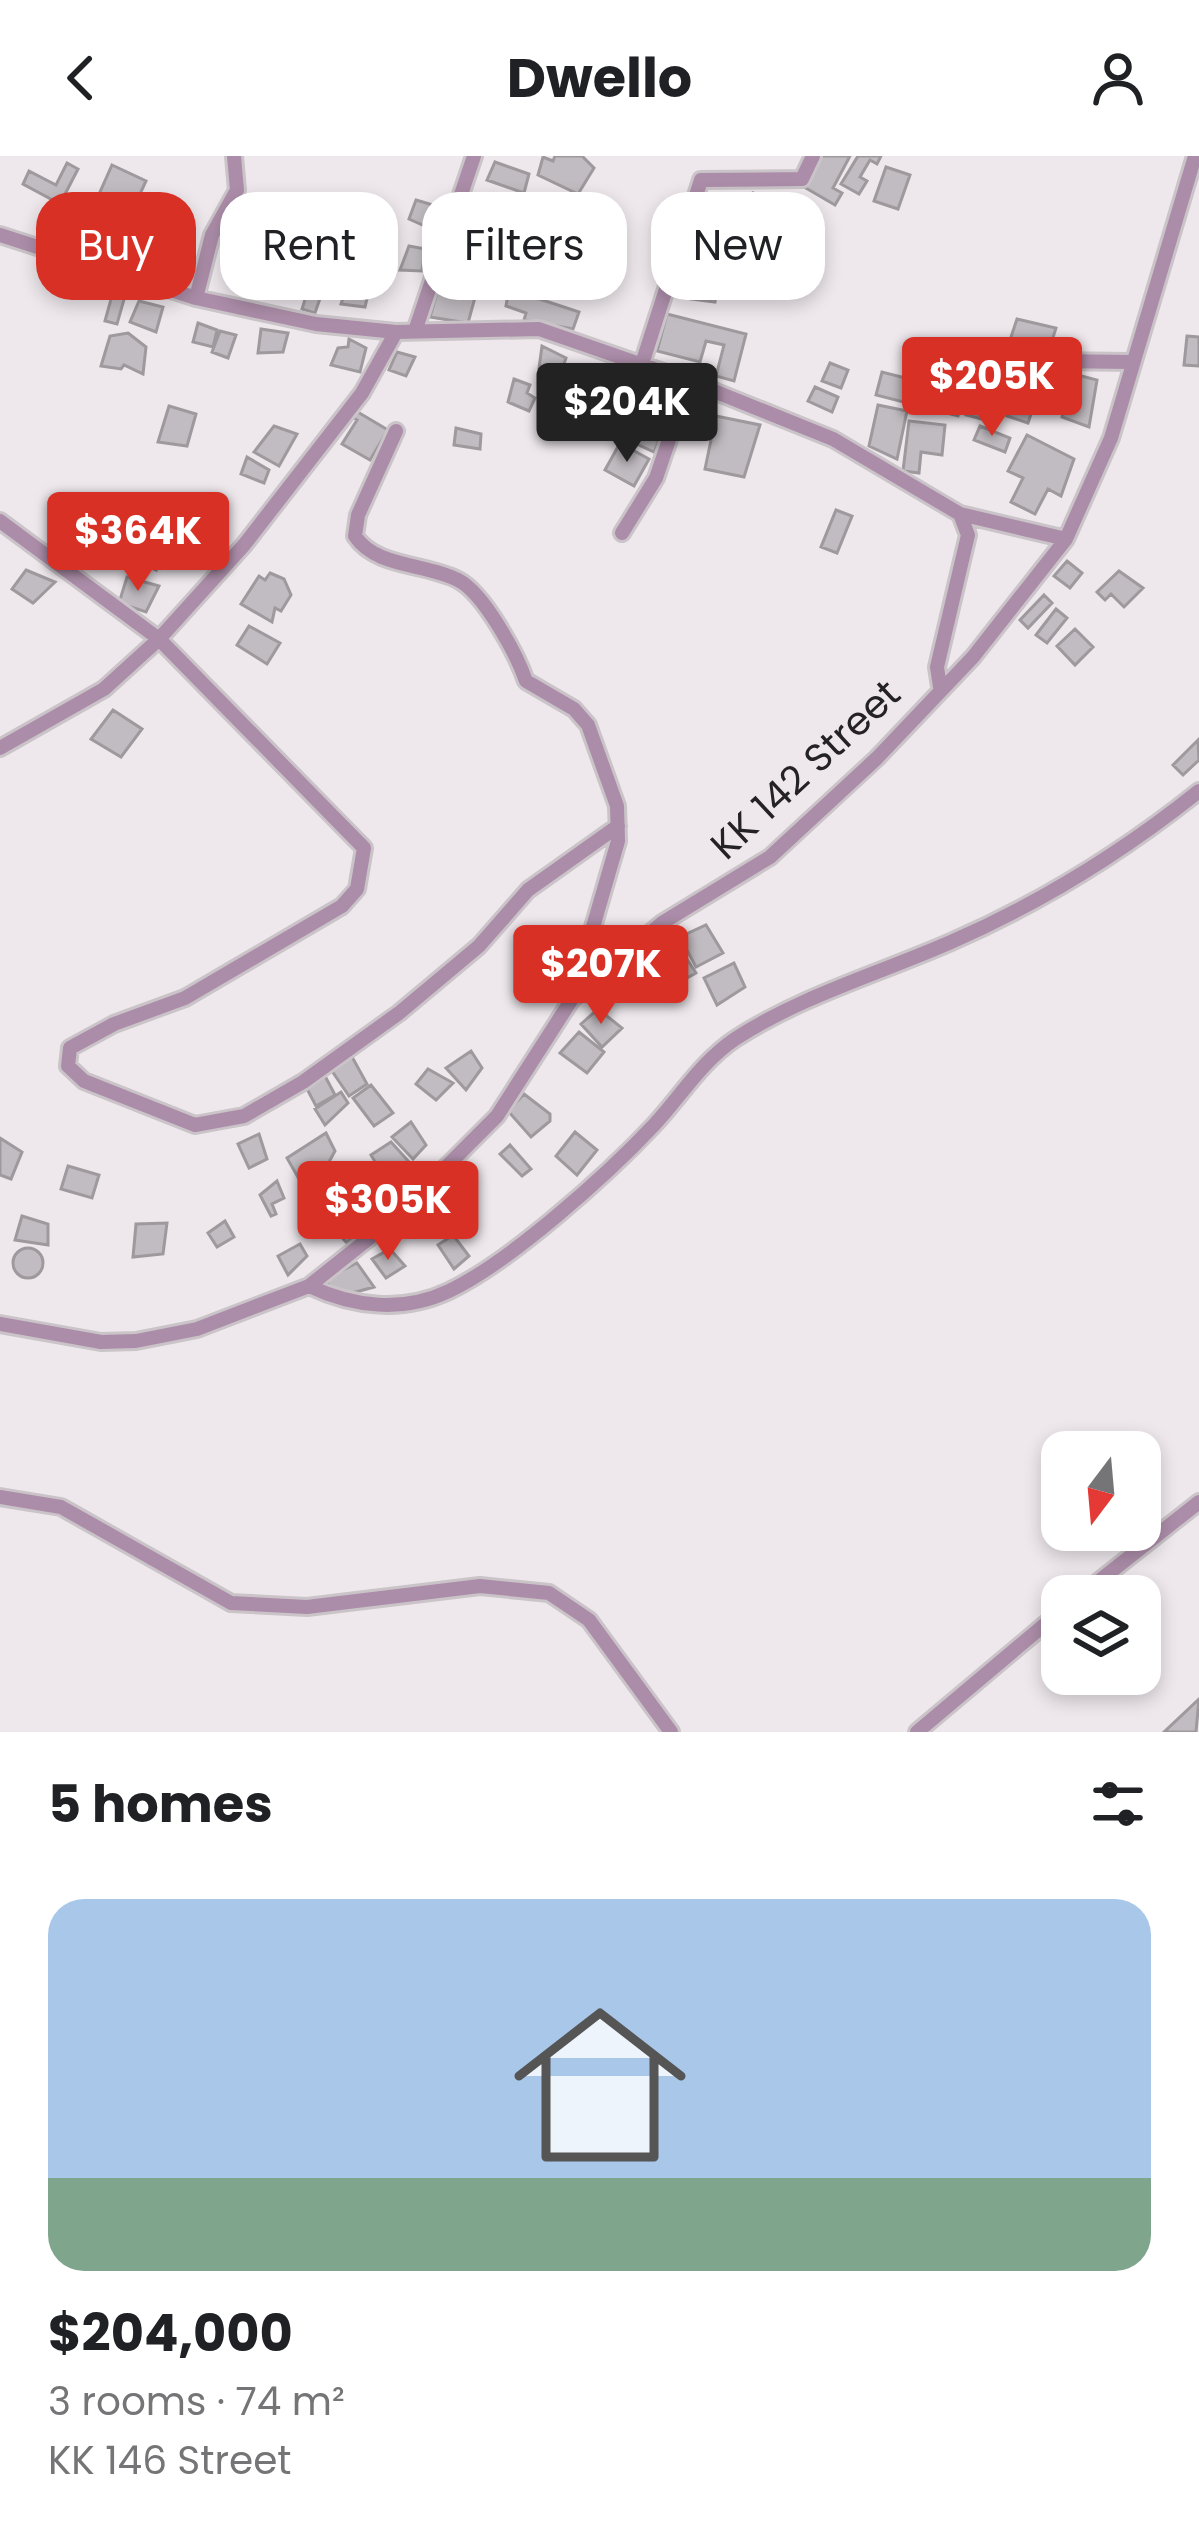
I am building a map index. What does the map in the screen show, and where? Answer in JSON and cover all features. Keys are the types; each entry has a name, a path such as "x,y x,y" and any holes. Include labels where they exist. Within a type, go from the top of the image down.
{"street":[{"path":"234,156 237,190 212,235 196,298 316,324 396,332 539,329 689,381 833,439 960,514 1066,539"},
{"path":"415,331 474,156"},
{"path":"641,367 701,180 802,179 813,156"},
{"name":"KK 142 Street","path":"0,1324 86,1340 136,1341 197,1329 309,1286 398,1216 497,1116 572,999 662,923 770,857 877,758 973,657 1066,539 1098,474 1195,156"},
{"path":"0,235 36,247"},
{"path":"0,748 104,689 159,639 244,545 362,393 396,332"},
{"path":"913,359 1131,362"},
{"path":"622,533 656,478 689,381"},
{"path":"396,431 358,515 355,536 374,553 457,579 469,588 520,659 526,681 574,709 588,725 617,806 618,826 606,889 572,999"},
{"path":"940,687 940,655 968,535 960,514"},
{"path":"0,521 159,639 364,848 357,889 342,906 184,998 114,1024 70,1048 67,1060 72,1072 152,1111 195,1125 221,1124 303,1082 479,946 554,868 618,826"},
{"path":"309,1286 335,1298 393,1305 452,1290 597,1181 706,1062 737,1038 844,983 983,926 1099,862 1199,791"},
{"path":"0,1496 61,1507 231,1603 307,1607 480,1586 549,1593 589,1620 670,1732"},
{"path":"1107,1575 1199,1502"},
{"path":"917,1732 1041,1627"},
{"path":"932,1718 944,1732"}],"building":[{"path":"555,156 582,156 594,168 579,192 574,192 538,175 543,157 553,161"},
{"path":"816,156 850,156 833,188 842,193 835,205 825,199 825,192 813,192 799,184"},
{"path":"858,156 881,156 877,164 870,160 860,177 867,181 859,194 841,184"},
{"path":"495,162 529,174 524,192 487,180"},
{"path":"67,163 78,169 66,192 38,192 23,184 29,171 56,185"},
{"path":"112,165 146,181 141,192 100,192"},
{"path":"886,167 910,175 898,209 874,201"},
{"path":"416,200 422,202 422,225 409,219"},
{"path":"409,246 422,248 422,271 400,270"},
{"path":"111,300 124,300 117,324 105,321"},
{"path":"305,300 320,300 315,313 302,309"},
{"path":"342,300 367,300 365,307 341,304"},
{"path":"435,300 474,300 468,323 430,317"},
{"path":"507,300 542,300 579,312 573,329 524,320 526,313 506,306"},
{"path":"139,301 163,307 156,332 130,322"},
{"path":"667,314 746,334 734,381 716,376 724,345 706,341 700,362 657,351"},
{"path":"1017,319 1056,328 1048,353 1010,340"},
{"path":"198,323 217,330 213,347 193,342"},
{"path":"261,329 288,333 283,352 258,353"},
{"path":"220,331 236,335 228,358 212,352"},
{"path":"128,333 146,347 143,374 124,365 121,369 101,366 110,336"},
{"path":"1187,336 1199,337 1199,366 1184,365"},
{"path":"349,339 366,348 360,372 331,365 338,348 348,347"},
{"path":"542,346 566,358 560,375 539,368"},
{"path":"397,352 415,357 406,376 389,370"},
{"path":"830,363 848,370 841,388 822,381"},
{"path":"921,364 944,370 940,387 964,393 958,416 876,395 882,372 917,381"},
{"path":"1074,374 1097,380 1089,427 1062,417"},
{"path":"514,379 530,385 527,393 535,398 529,411 508,402"},
{"path":"815,387 838,397 832,412 808,401"},
{"path":"972,393 995,399 989,421 966,415"},
{"path":"1013,396 1035,402 1028,423 1007,416"},
{"path":"628,405 654,416 646,436 659,441 654,452 615,434"},
{"path":"878,405 907,411 897,459 869,446"},
{"path":"169,406 196,414 187,446 158,442"},
{"path":"356,411 388,430 370,460 342,444 357,420 352,417"},
{"path":"716,416 760,425 744,477 705,469"},
{"path":"909,421 945,425 942,455 921,452 919,473 903,471"},
{"path":"274,426 297,434 279,466 254,452"},
{"path":"980,426 1010,438 1005,452 974,440"},
{"path":"456,428 481,434 480,449 454,445"},
{"path":"1027,435 1074,459 1061,496 1048,489 1035,514 1011,502 1023,478 1008,471"},
{"path":"620,443 649,459 634,486 605,470"},
{"path":"247,457 269,470 264,483 241,474"},
{"path":"107,507 124,513 115,538 97,530"},
{"path":"836,510 852,516 837,553 821,547"},
{"path":"141,538 158,545 156,570 131,558"},
{"path":"1067,561 1082,573 1070,588 1054,576"},
{"path":"26,570 55,582 33,603 12,589"},
{"path":"1119,571 1143,588 1124,607 1111,594 1105,600 1097,592"},
{"path":"270,573 284,579 291,595 281,611 275,608 272,622 241,604 259,576 265,580"},
{"path":"127,577 159,586 146,612 119,603"},
{"path":"1044,595 1052,603 1028,628 1020,620"},
{"path":"1056,609 1067,618 1047,643 1036,635"},
{"path":"249,626 280,643 267,664 237,645"},
{"path":"1075,629 1093,647 1075,665 1057,646"},
{"path":"113,710 142,729 121,757 91,739"},
{"path":"1198,740 1199,760 1183,775 1173,765"},
{"path":"706,925 723,953 696,967 680,937"},
{"path":"674,939 696,973 687,978 664,943"},
{"path":"652,953 664,953 680,974 659,989 640,964"},
{"path":"734,963 745,987 717,1005 704,978"},
{"path":"598,1009 622,1028 602,1047 581,1024"},
{"path":"579,1032 604,1052 587,1073 560,1053"},
{"path":"471,1051 482,1068 466,1090 446,1068"},
{"path":"351,1055 367,1084 349,1096 332,1071"},
{"path":"428,1069 453,1083 436,1100 416,1084"},
{"path":"325,1076 335,1095 316,1106 307,1089"},
{"path":"371,1085 393,1113 374,1126 353,1098"},
{"path":"341,1092 348,1103 325,1125 315,1109"},
{"path":"524,1094 550,1114 550,1121 531,1137 508,1111"},
{"path":"411,1122 426,1145 413,1159 392,1137"},
{"path":"575,1132 597,1150 577,1175 556,1156"},
{"path":"326,1133 335,1151 329,1162 306,1167 299,1179 287,1158"},
{"path":"259,1134 267,1159 249,1168 238,1144"},
{"path":"0,1138 22,1152 11,1179 0,1175"},
{"path":"391,1142 410,1163 383,1175 371,1155"},
{"path":"510,1145 531,1169 522,1176 500,1154"},
{"path":"68,1166 99,1175 92,1198 61,1189"},
{"path":"277,1181 284,1198 272,1204 276,1214 271,1216 260,1195"},
{"path":"358,1189 370,1219 347,1243 333,1228 340,1223 335,1210"},
{"path":"22,1216 48,1224 48,1245 15,1240"},
{"path":"225,1221 234,1237 217,1247 208,1233"},
{"path":"167,1223 163,1254 133,1257 136,1224"},
{"path":"453,1235 469,1256 454,1269 438,1245"},
{"path":"300,1244 307,1256 288,1275 278,1256"},
{"path":"28,1248 39,1252 43,1263 39,1274 28,1278 17,1274 13,1263 17,1252"},
{"path":"390,1249 405,1266 386,1278 372,1259"},
{"path":"357,1263 374,1287 341,1296 323,1280"},
{"path":"1199,1699 1196,1732 1164,1732"}]}
